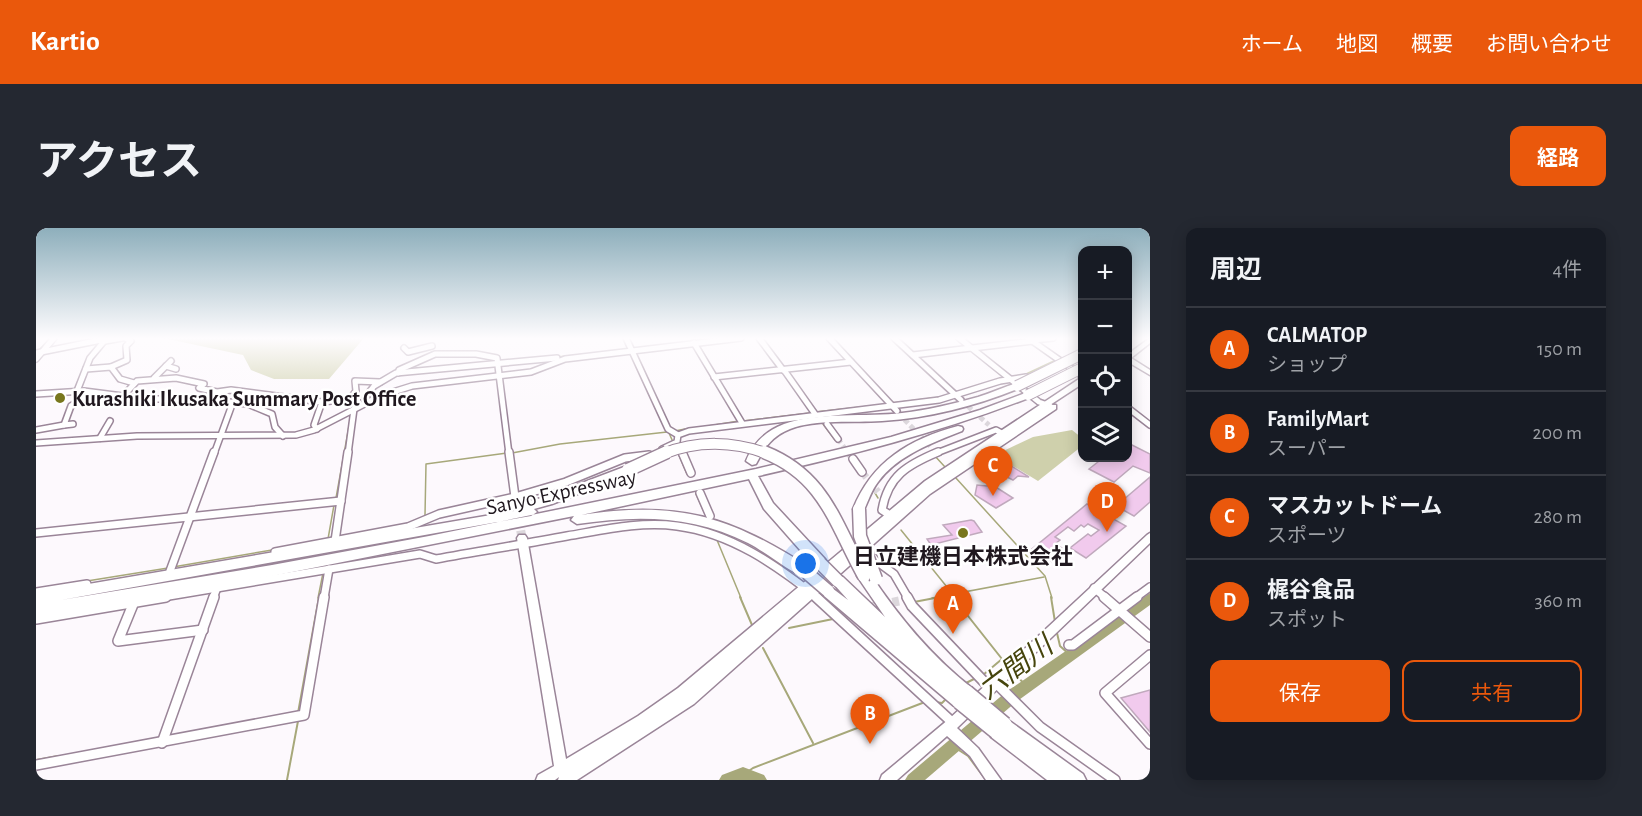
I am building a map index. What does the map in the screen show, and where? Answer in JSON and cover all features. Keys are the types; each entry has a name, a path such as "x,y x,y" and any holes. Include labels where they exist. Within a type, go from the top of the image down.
{"highway":[{"path":"870,578 860,536 859,509 863,493 878,472 904,452 1064,364"},
{"name":"Sanyo Expressway","path":"36,610 367,552 590,509 867,447 965,419 1019,387 1072,364"},
{"path":"752,461 762,441 778,430 791,425 817,421 903,416 942,410 1078,369"},
{"path":"428,540 548,501 628,470 665,452 699,444 739,446 773,455 801,473 818,489 870,578 917,648 963,697"},
{"path":"754,479 768,506 820,563 833,586"},
{"path":"428,540 602,515 653,512 697,518 721,525 764,545 807,573 833,586 1061,780"},
{"name":"Sanyo Expressway","path":"36,599 428,540"},
{"path":"1000,728 1077,780"}],"street":[{"path":"78,390 88,364"},
{"path":"86,369 111,367 118,364"},
{"path":"154,378 168,364 176,369"},
{"path":"364,404 364,399 381,382 415,364"},
{"path":"398,372 490,364"},
{"path":"498,364 515,501"},
{"path":"36,443 136,436 283,436 306,433 392,391 412,386 531,372 553,364"},
{"path":"639,364 675,435 691,473"},
{"path":"708,364 741,422"},
{"path":"779,364 817,414"},
{"path":"716,377 835,364"},
{"path":"851,364 897,411"},
{"path":"922,364 956,396"},
{"path":"992,364 1019,387 1049,406"},
{"path":"1019,387 1020,380 1053,364"},
{"path":"1136,364 1150,373"},
{"path":"111,367 120,380 134,383 154,378 176,378 204,384 199,388 217,392 231,390 322,402 350,399 356,391 355,381 381,382"},
{"path":"36,592 330,542 408,527 439,514 515,501 626,458 644,457 675,435 689,431 741,422 956,396 1000,381 1019,387"},
{"path":"124,395 134,383"},
{"path":"1049,406 1078,385"},
{"path":"36,394 78,390 92,393 242,402 257,406 272,414 275,427 283,436"},
{"path":"543,780 563,776 690,700 808,590 892,516 1002,433 1078,391"},
{"path":"64,425 71,406 92,393"},
{"path":"242,402 252,393"},
{"path":"171,568 233,402"},
{"path":"316,428 314,425 322,402"},
{"path":"330,542 354,409"},
{"path":"1132,411 1150,425"},
{"path":"100,438 110,422"},
{"path":"36,430 74,424"},
{"path":"827,424 838,439"},
{"path":"989,425 1002,433"},
{"path":"892,516 882,508 883,499 892,479 933,451 1002,433"},
{"path":"853,459 862,472"},
{"path":"878,492 883,499"},
{"path":"700,494 710,516"},
{"path":"36,532 190,518 337,501"},
{"path":"808,590 867,545 892,516"},
{"path":"36,619 420,554 436,559 523,540 634,525 677,526 716,534 764,558 808,590 839,615 931,702 994,780"},
{"path":"887,780 951,728 985,681 1009,668 1150,537"},
{"path":"523,540 563,776"},
{"path":"867,545 875,560 894,574 907,601 985,681 1007,693 1040,728 1116,780"},
{"path":"36,765 163,739 304,715 325,570"},
{"path":"1069,645 1073,645 1150,586"},
{"path":"163,739 217,588"},
{"path":"1094,588 1150,637"},
{"path":"134,602 118,641 203,630"},
{"path":"1150,655 1105,693 1150,744"}],"green space":[{"path":"248,364 342,364 329,379 274,379 251,370"},
{"path":"1072,430 1078,435 1078,449 1038,481 995,455 1033,437"}],"building":[{"path":"1132,445 1150,454 1150,473 1133,466 1114,482 1089,469 1098,462 1132,462"},
{"path":"1003,461 1029,477 1018,476 1013,480 1005,476 1002,478 997,476 1001,473 997,471 1003,467 998,463"},
{"path":"1150,477 1150,502 1134,516 1116,506"},
{"path":"991,484 1013,498 996,508 975,495 977,485"},
{"path":"1087,504 1126,526 1086,558 1070,548 1088,534 1091,536 1099,530 1088,524 1084,527 1081,525 1074,531 1068,527 1055,537 1060,540 1055,544 1065,550 1052,562 1032,549"},
{"name":"日立建機日本株式会社","path":"971,520 982,532 931,545 927,539 952,535 943,525"},
{"path":"1150,690 1150,732 1121,698"}],"waterway":[{"path":"1024,375 1048,364"},
{"path":"892,403 941,397"},
{"path":"254,404 271,411"},
{"path":"815,412 888,404"},
{"path":"890,407 894,412"},
{"path":"743,421 810,413"},
{"path":"336,498 351,415"},
{"path":"708,426 739,421"},
{"path":"823,424 835,440"},
{"path":"675,431 685,429"},
{"path":"512,453 560,444 667,432"},
{"path":"669,433 673,442"},
{"path":"425,515 426,464 507,453"},
{"path":"678,453 687,474"},
{"path":"934,455 945,467"},
{"path":"955,477 1045,576 1052,598"},
{"path":"875,493 878,498"},
{"path":"696,494 706,516"},
{"path":"328,539 334,505"},
{"path":"901,530 951,592"},
{"path":"717,540 741,598"},
{"path":"173,567 272,550"},
{"path":"87,581 168,568"},
{"path":"318,598 323,573"},
{"path":"932,598 1044,577"},
{"path":"298,713 319,597"},
{"path":"740,597 752,625"},
{"path":"914,602 940,597"},
{"path":"953,597 1002,659 983,675"},
{"path":"1051,597 1055,622"},
{"name":"六間川","path":"913,780 1011,697 1150,598"},
{"path":"789,628 833,619"},
{"path":"1057,633 1060,646 1071,656"},
{"path":"763,648 813,743"},
{"path":"1014,674 1027,686"},
{"path":"966,683 976,678"},
{"path":"935,702 942,703 947,698"},
{"path":"743,775 753,768 925,702"},
{"path":"287,780 298,721"},
{"path":"954,747 968,756 986,780"},
{"path":"36,760 58,756"},
{"name":"六間川","path":"727,780 743,775 759,780"}],"tunnel":[{"path":"962,401 989,425"},
{"path":"899,414 931,447"},
{"path":"838,439 849,454"},
{"path":"848,452 853,459"},
{"path":"862,472 878,492"},
{"path":"516,504 522,538"},
{"path":"866,608 899,601"}],"place":[{"name":"Kurashiki Ikusaka Summary Post Office","path":"60,398"},
{"name":"マスカットドーム","path":"993,496"},
{"name":"梶谷食品","path":"1107,532"},
{"name":"日立建機日本株式会社","path":"963,533"},
{"name":"CALMATOP","path":"953,634"},
{"name":"FamilyMart","path":"870,744"}]}
